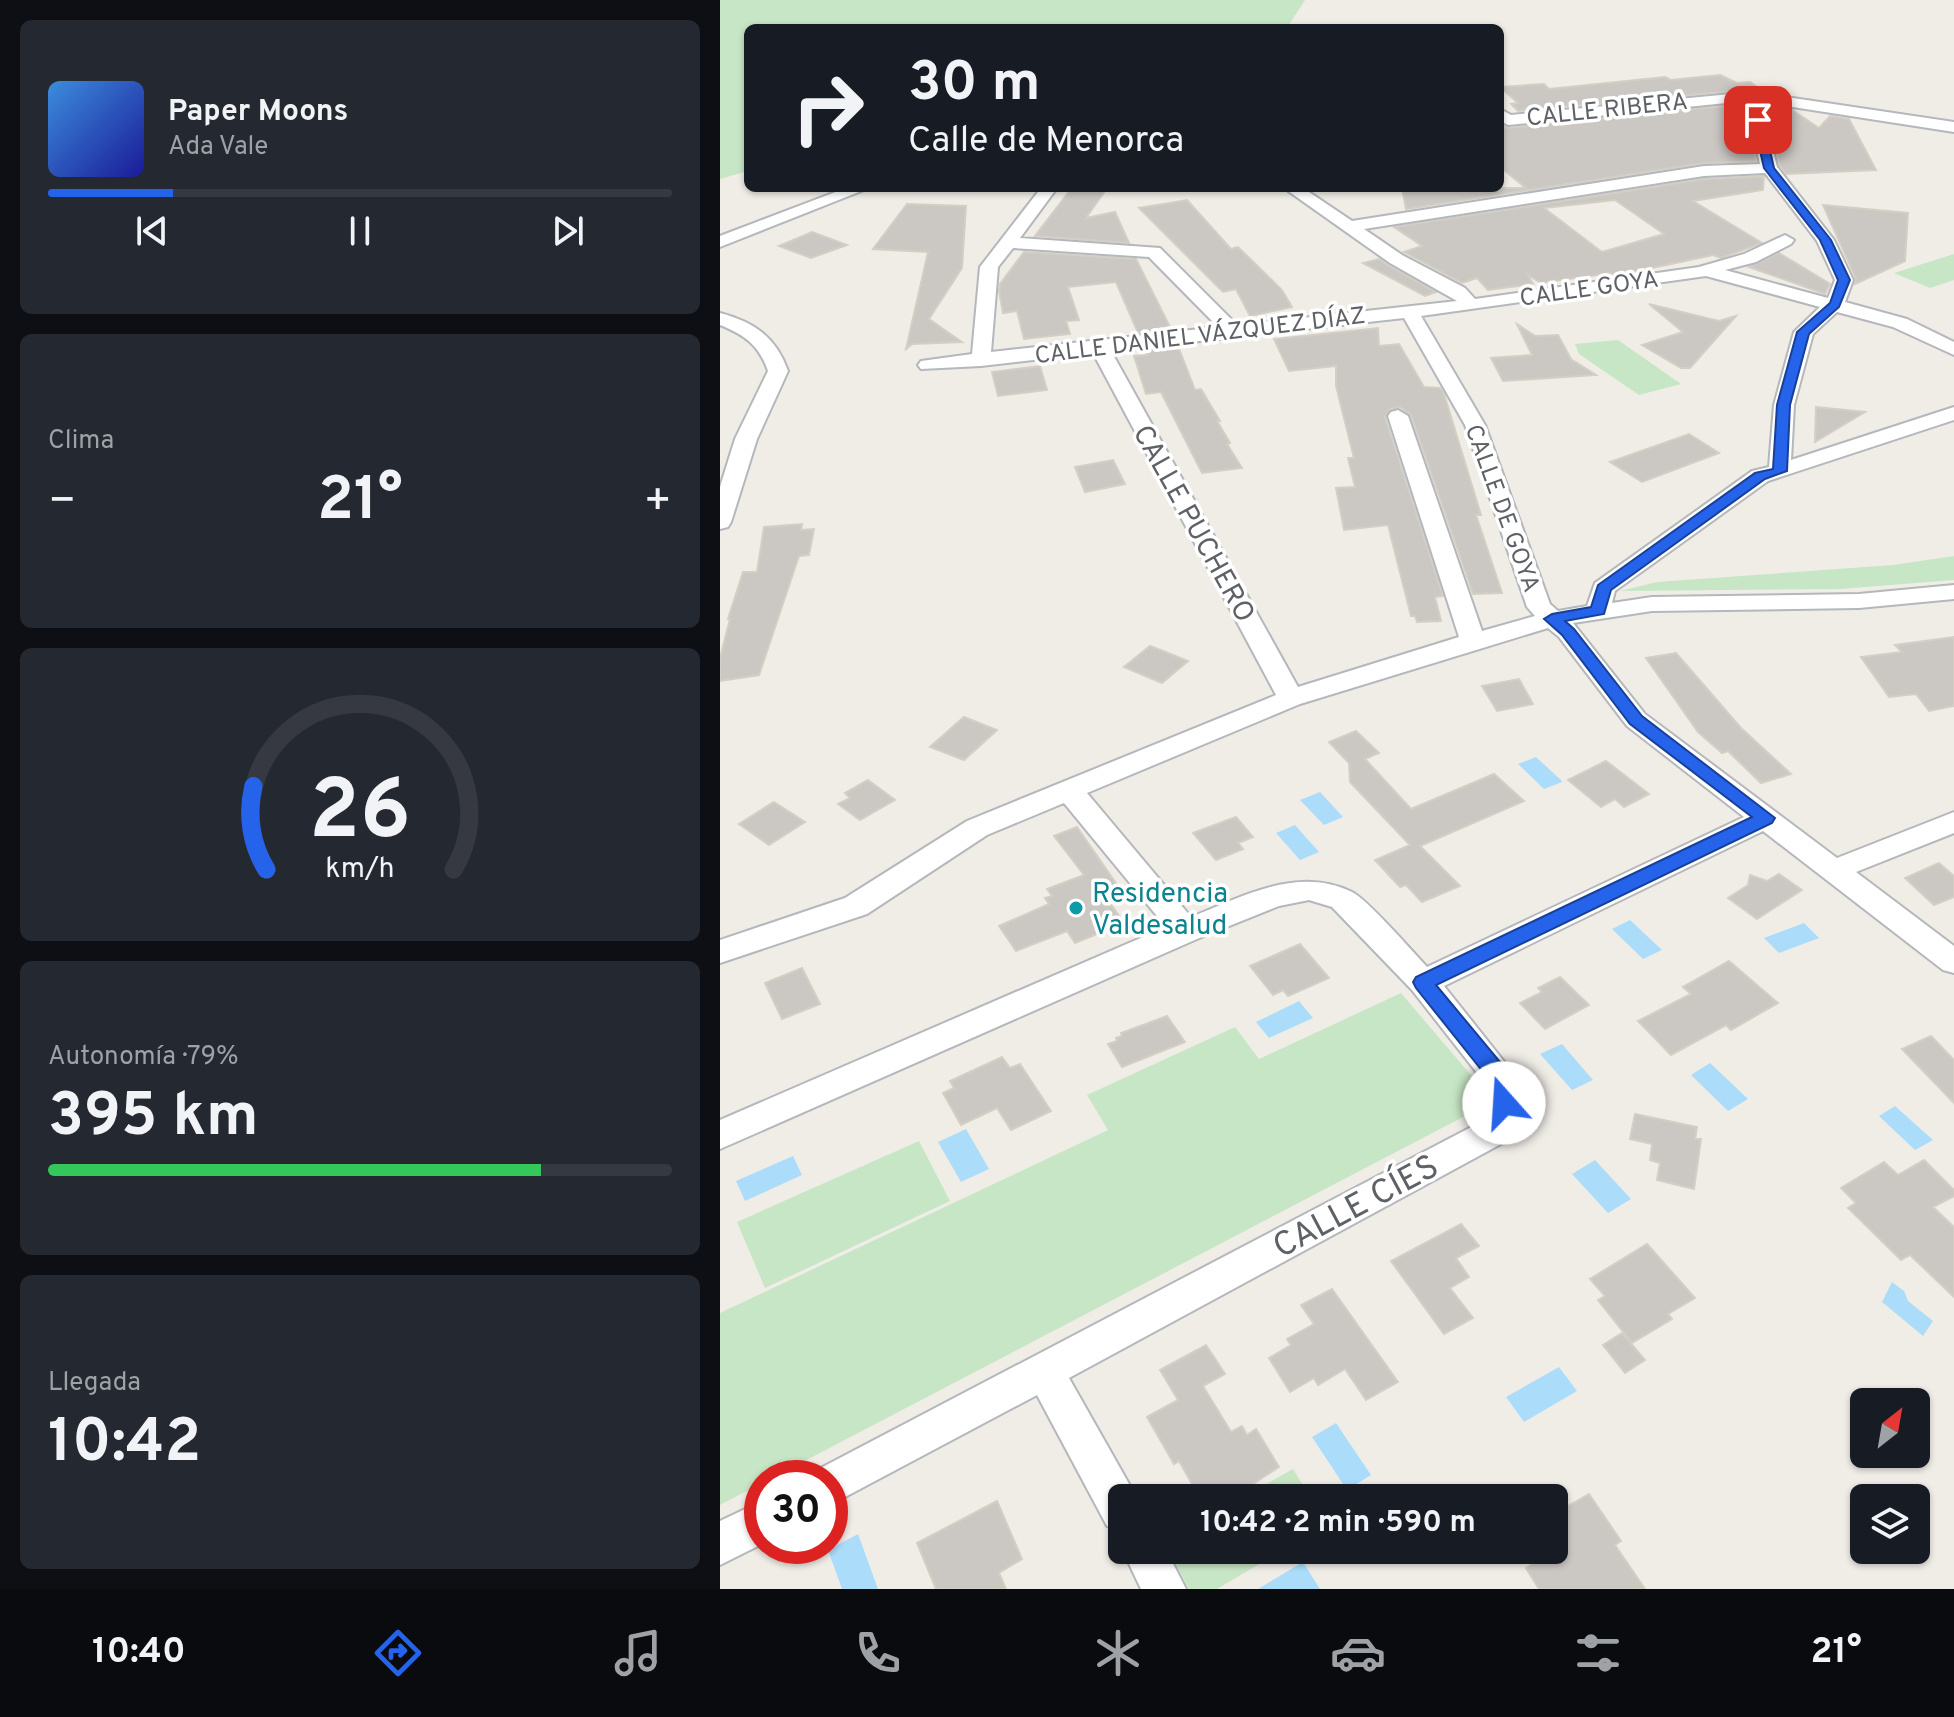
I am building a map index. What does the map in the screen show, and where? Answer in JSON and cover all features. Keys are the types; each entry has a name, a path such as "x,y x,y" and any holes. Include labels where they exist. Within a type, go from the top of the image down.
{"street":[{"name":"CALLE RIBERA","path":"1504,116 1508,120 1752,96 1952,127"},
{"path":"1752,96 1769,168 1825,240 1844,280 1835,304 1804,332 1784,405 1780,471"},
{"path":"1347,227 1704,171 1769,168"},
{"path":"720,242 851,192"},
{"path":"981,360 989,267 1046,192"},
{"path":"1298,192 1396,259 1458,292 1471,305"},
{"name":"CALLE GOYA","path":"1471,305 1706,271 1750,258 1785,240"},
{"path":"1008,242 1154,252 1232,331"},
{"name":"CALLE GOYA","path":"1706,271 1900,323 1954,349"},
{"name":"CALLE DANIEL VÁZQUEZ DÍAZ","path":"928,365 1471,305"},
{"name":"CALLE DE GOYA","path":"1409,311 1475,425 1539,607 1568,632 1636,720 1836,869 1954,962"},
{"path":"720,319 744,328 771,347 778,371 746,439 720,522"},
{"name":"CALLE PUCHERO","path":"1100,348 1291,698"},
{"path":"1598,611 1604,588 1642,557 1760,476 1954,413"},
{"path":"1398,416 1473,641"},
{"path":"720,952 856,906 977,828 1291,698 1473,641 1552,619 1652,604 1859,601 1954,592"},
{"path":"1070,791 1186,931"},
{"path":"1423,982 1766,818"},
{"path":"1836,869 1954,822"},
{"name":"CALLE CÍES","path":"720,1135 1186,931 1274,896 1309,890 1343,900 1423,982 1497,1074 1504,1103 1489,1134 848,1475"},
{"path":"1044,1370 1108,1487"},
{"path":"720,1544 744,1531"},
{"path":"1151,1564 1164,1589"}],"green space":[{"path":"720,0 1305,0 1290,24 744,24 744,172 720,179"},
{"path":"1954,254 1954,280 1930,288 1894,273"},
{"path":"1618,340 1681,384 1639,395 1579,354 1575,344"},
{"path":"1954,556 1954,580 1840,589 1620,591 1657,582 1893,565"},
{"path":"1401,993 1476,1081 1478,1094 1465,1116 806,1460 744,1460 744,1492 720,1505 720,1313 1108,1130 1087,1095 1235,1027 1259,1059"},
{"path":"919,1141 950,1201 765,1288 737,1222"},
{"path":"1293,1469 1302,1484 1267,1484"},
{"path":"1176,1564 1259,1564 1217,1589 1189,1589"}],"water":[{"path":"1536,757 1562,782 1544,789 1518,764"},
{"path":"1320,792 1343,817 1324,825 1300,800"},
{"path":"1295,825 1319,852 1300,860 1276,833"},
{"path":"1630,920 1662,950 1643,959 1612,929"},
{"path":"1804,923 1819,938 1779,953 1764,938"},
{"path":"1299,1001 1313,1018 1269,1038 1256,1022"},
{"path":"1562,1044 1593,1080 1572,1090 1540,1054"},
{"path":"1710,1063 1748,1099 1728,1111 1691,1075"},
{"path":"1895,1106 1933,1140 1915,1150 1879,1116"},
{"path":"966,1129 989,1169 961,1182 938,1142"},
{"path":"793,1156 802,1175 745,1201 736,1181"},
{"path":"1595,1160 1631,1199 1608,1213 1572,1174"},
{"path":"1892,1282 1904,1291 1908,1301 1933,1321 1923,1336 1882,1302"},
{"path":"1559,1367 1577,1391 1524,1422 1506,1397"},
{"path":"1336,1423 1371,1475 1357,1484 1343,1484 1312,1437"},
{"path":"858,1534 878,1589 842,1589 833,1564 848,1564 848,1539"},
{"path":"1304,1564 1320,1589 1258,1589"}],"building":[{"path":"1720,75 1737,83 1750,82 1763,91 1752,89 1518,111 1511,104 1518,103 1504,91 1504,87 1544,84 1549,89 1665,77 1671,80"},
{"path":"1744,104 1756,161 1704,163 1406,209 1403,192 1504,192 1504,188 1526,188 1504,170 1504,127"},
{"path":"1765,106 1792,110 1819,128 1830,116 1849,119 1876,170 1786,174 1780,166"},
{"path":"1764,176 1763,190 1693,201 1762,243 1721,258 1713,255 1615,276 1611,273 1541,283 1528,275 1533,284 1488,290 1477,278 1462,283 1404,252 1422,246 1394,227 1704,179","holes":["1615,200 1664,234 1602,252 1544,208"]},
{"path":"1069,192 1104,192 1086,218 1115,212 1129,243 1035,236"},
{"path":"1187,200 1231,249 1238,247 1282,290 1292,307 1250,316 1236,289 1223,292 1139,208"},
{"path":"907,204 966,206 962,268 929,319 962,342 912,344 906,349 928,252 873,249"},
{"path":"1823,205 1908,213 1905,261 1855,284 1856,279"},
{"path":"812,232 847,245 811,258 779,246"},
{"path":"1024,252 1136,259 1171,329 1138,333 1116,282 1068,287 1079,320 1066,321 1070,334 1024,339 1017,311 1003,313 999,291 1000,284"},
{"path":"1779,253 1830,284 1825,294 1749,267"},
{"path":"1379,259 1436,292 1425,296 1363,263"},
{"path":"1649,304 1719,321 1736,316 1690,368 1681,368 1642,345 1683,332"},
{"path":"1517,324 1535,336 1558,335 1571,359 1596,375 1503,381 1491,358 1532,355"},
{"path":"1378,328 1379,346 1399,344 1424,387 1440,388 1444,394 1481,515 1476,515 1502,593 1473,594 1411,415 1400,407 1390,409 1385,417 1443,596 1435,597 1441,621 1417,622 1415,616 1411,616 1388,525 1344,530 1336,488 1355,487 1348,458 1354,458 1336,386 1336,366 1289,371 1274,339"},
{"path":"1178,346 1195,390 1201,389 1242,468 1202,473 1161,392 1146,394 1134,356 1147,355 1145,350"},
{"path":"1040,366 1047,390 998,396 992,372"},
{"path":"1816,407 1865,412 1815,442"},
{"path":"1689,434 1719,453 1642,482 1610,462"},
{"path":"1113,460 1125,484 1085,492 1075,467"},
{"path":"802,524 801,530 814,529 809,555 799,556 759,675 720,681 720,658 728,619 743,572 757,572 764,527"},
{"path":"1954,637 1954,706 1929,711 1916,694 1889,697 1861,657 1902,652 1895,645"},
{"path":"1150,646 1188,661 1162,683 1124,667"},
{"path":"1676,653 1741,728 1791,774 1761,783 1728,751 1722,753 1698,732 1646,658"},
{"path":"1519,679 1533,704 1497,711 1482,686"},
{"path":"964,717 997,730 964,760 930,747"},
{"path":"1356,731 1379,753 1365,759 1411,809 1494,774 1524,801 1420,846 1460,886 1422,902 1406,885 1400,887 1375,860 1410,845 1350,782 1349,763 1329,742"},
{"path":"1606,761 1649,794 1624,807 1615,799 1601,807 1568,780"},
{"path":"868,780 895,800 860,820 838,804 850,798 845,793"},
{"path":"774,802 805,822 769,845 739,824"},
{"path":"1236,817 1253,837 1238,843 1243,849 1216,860 1193,833"},
{"name":"Residencia Valdesalud","path":"1077,827 1118,886 1105,896 1124,923 1075,943 1067,931 1016,951 999,926 1049,904 1045,898 1052,896 1047,889 1084,875 1054,836"},
{"path":"1939,863 1954,876 1954,897 1934,905 1905,878"},
{"path":"1779,874 1802,890 1757,919 1728,898 1748,885 1750,875 1767,881"},
{"path":"1300,944 1329,978 1288,996 1283,990 1273,995 1250,966"},
{"path":"1729,961 1778,1003 1731,1030 1726,1025 1671,1055 1638,1021 1691,994 1683,987"},
{"path":"802,968 820,1004 782,1019 765,983"},
{"path":"1560,977 1589,1005 1545,1029 1520,1003 1542,992 1538,988"},
{"path":"1167,1016 1185,1042 1122,1067 1108,1044 1117,1041 1121,1033"},
{"path":"1931,1036 1954,1060 1954,1103 1902,1049"},
{"path":"1002,1057 1010,1068 1020,1064 1051,1111 1011,1130 997,1108 961,1125 943,1093 954,1088 950,1081"},
{"path":"1635,1114 1697,1127 1695,1139 1701,1139 1694,1189 1657,1180 1660,1163 1650,1160 1652,1144 1630,1139"},
{"path":"1924,1160 1954,1190 1954,1196 1933,1207 1954,1227 1954,1297 1910,1255 1901,1260 1848,1208 1856,1203 1841,1188 1884,1162 1898,1175"},
{"path":"1461,1224 1479,1246 1456,1258 1469,1277 1450,1288 1473,1318 1444,1334 1391,1261"},
{"path":"1647,1244 1695,1298 1668,1314 1672,1319 1632,1343 1598,1300 1605,1296 1590,1279"},
{"path":"1332,1289 1398,1382 1366,1400 1345,1369 1318,1385 1314,1378 1290,1392 1269,1358 1291,1345 1287,1339 1314,1324 1301,1305"},
{"path":"1622,1333 1645,1360 1625,1373 1603,1345"},
{"path":"1206,1345 1225,1374 1203,1386 1231,1432 1242,1426 1247,1435 1256,1429 1279,1467 1253,1484 1192,1484 1179,1461 1174,1464 1147,1417 1178,1400 1160,1370"},
{"path":"1589,1494 1621,1541 1615,1545 1645,1589 1539,1589 1526,1568 1533,1564 1568,1564 1568,1506"},
{"path":"997,1501 1022,1559 999,1573 1006,1589 936,1589 917,1543"}],"place":[{"name":"Residencia Valdesalud","path":"1076,908"}],"route":[{"path":"1504,1103 1497,1074 1423,982 1766,818 1636,720 1568,632 1552,619 1598,611 1604,588 1642,557 1760,476 1780,471 1784,405 1804,332 1835,304 1844,280 1825,240 1769,168 1758,120"}]}
